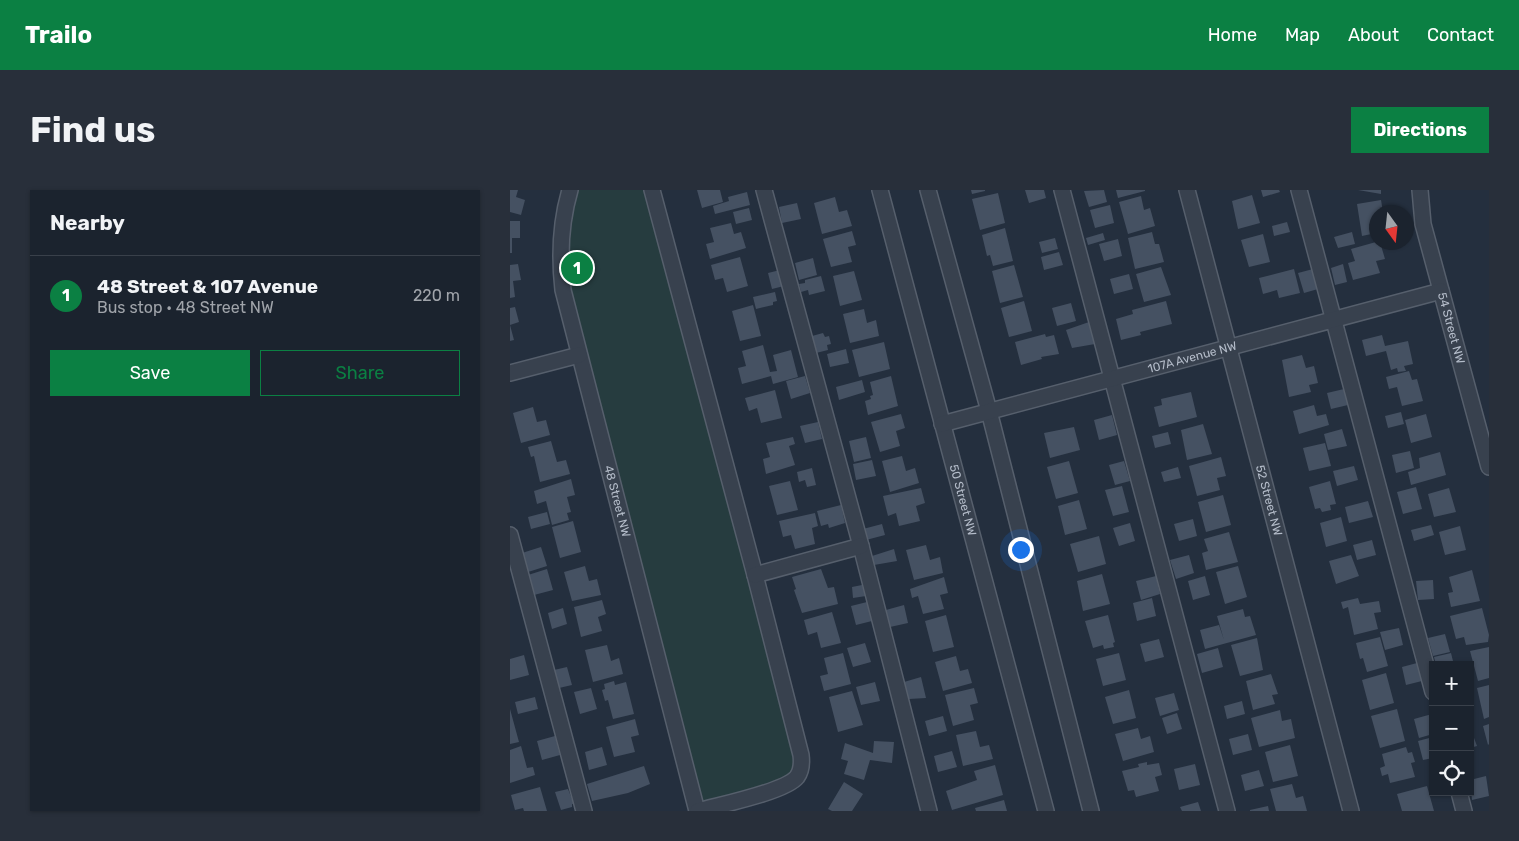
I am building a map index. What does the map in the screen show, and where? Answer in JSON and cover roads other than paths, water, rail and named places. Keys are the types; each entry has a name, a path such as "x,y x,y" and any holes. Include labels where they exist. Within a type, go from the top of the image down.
{"street":[{"name":"48 Street NW","path":"570,190 564,211 560,259 563,290 698,811"},
{"path":"652,190 755,575 801,755 802,766 797,778 782,788 698,811"},
{"path":"764,190 861,546 929,811"},
{"name":"50 Street NW","path":"880,190 1046,811"},
{"path":"928,190 989,411 1091,811"},
{"path":"1062,190 1228,811"},
{"name":"52 Street NW","path":"1187,190 1351,811"},
{"path":"1299,190 1429,677"},
{"name":"54 Street NW","path":"1420,190 1423,224 1489,467"},
{"name":"107A Avenue NW","path":"942,424 1441,290"},
{"path":"510,373 579,354"},
{"path":"510,535 584,811"},
{"path":"755,575 861,546"},
{"path":"1460,796 1464,811"}],"place":[{"name":"48 Street & 107 Avenue","path":"577,268"}]}
